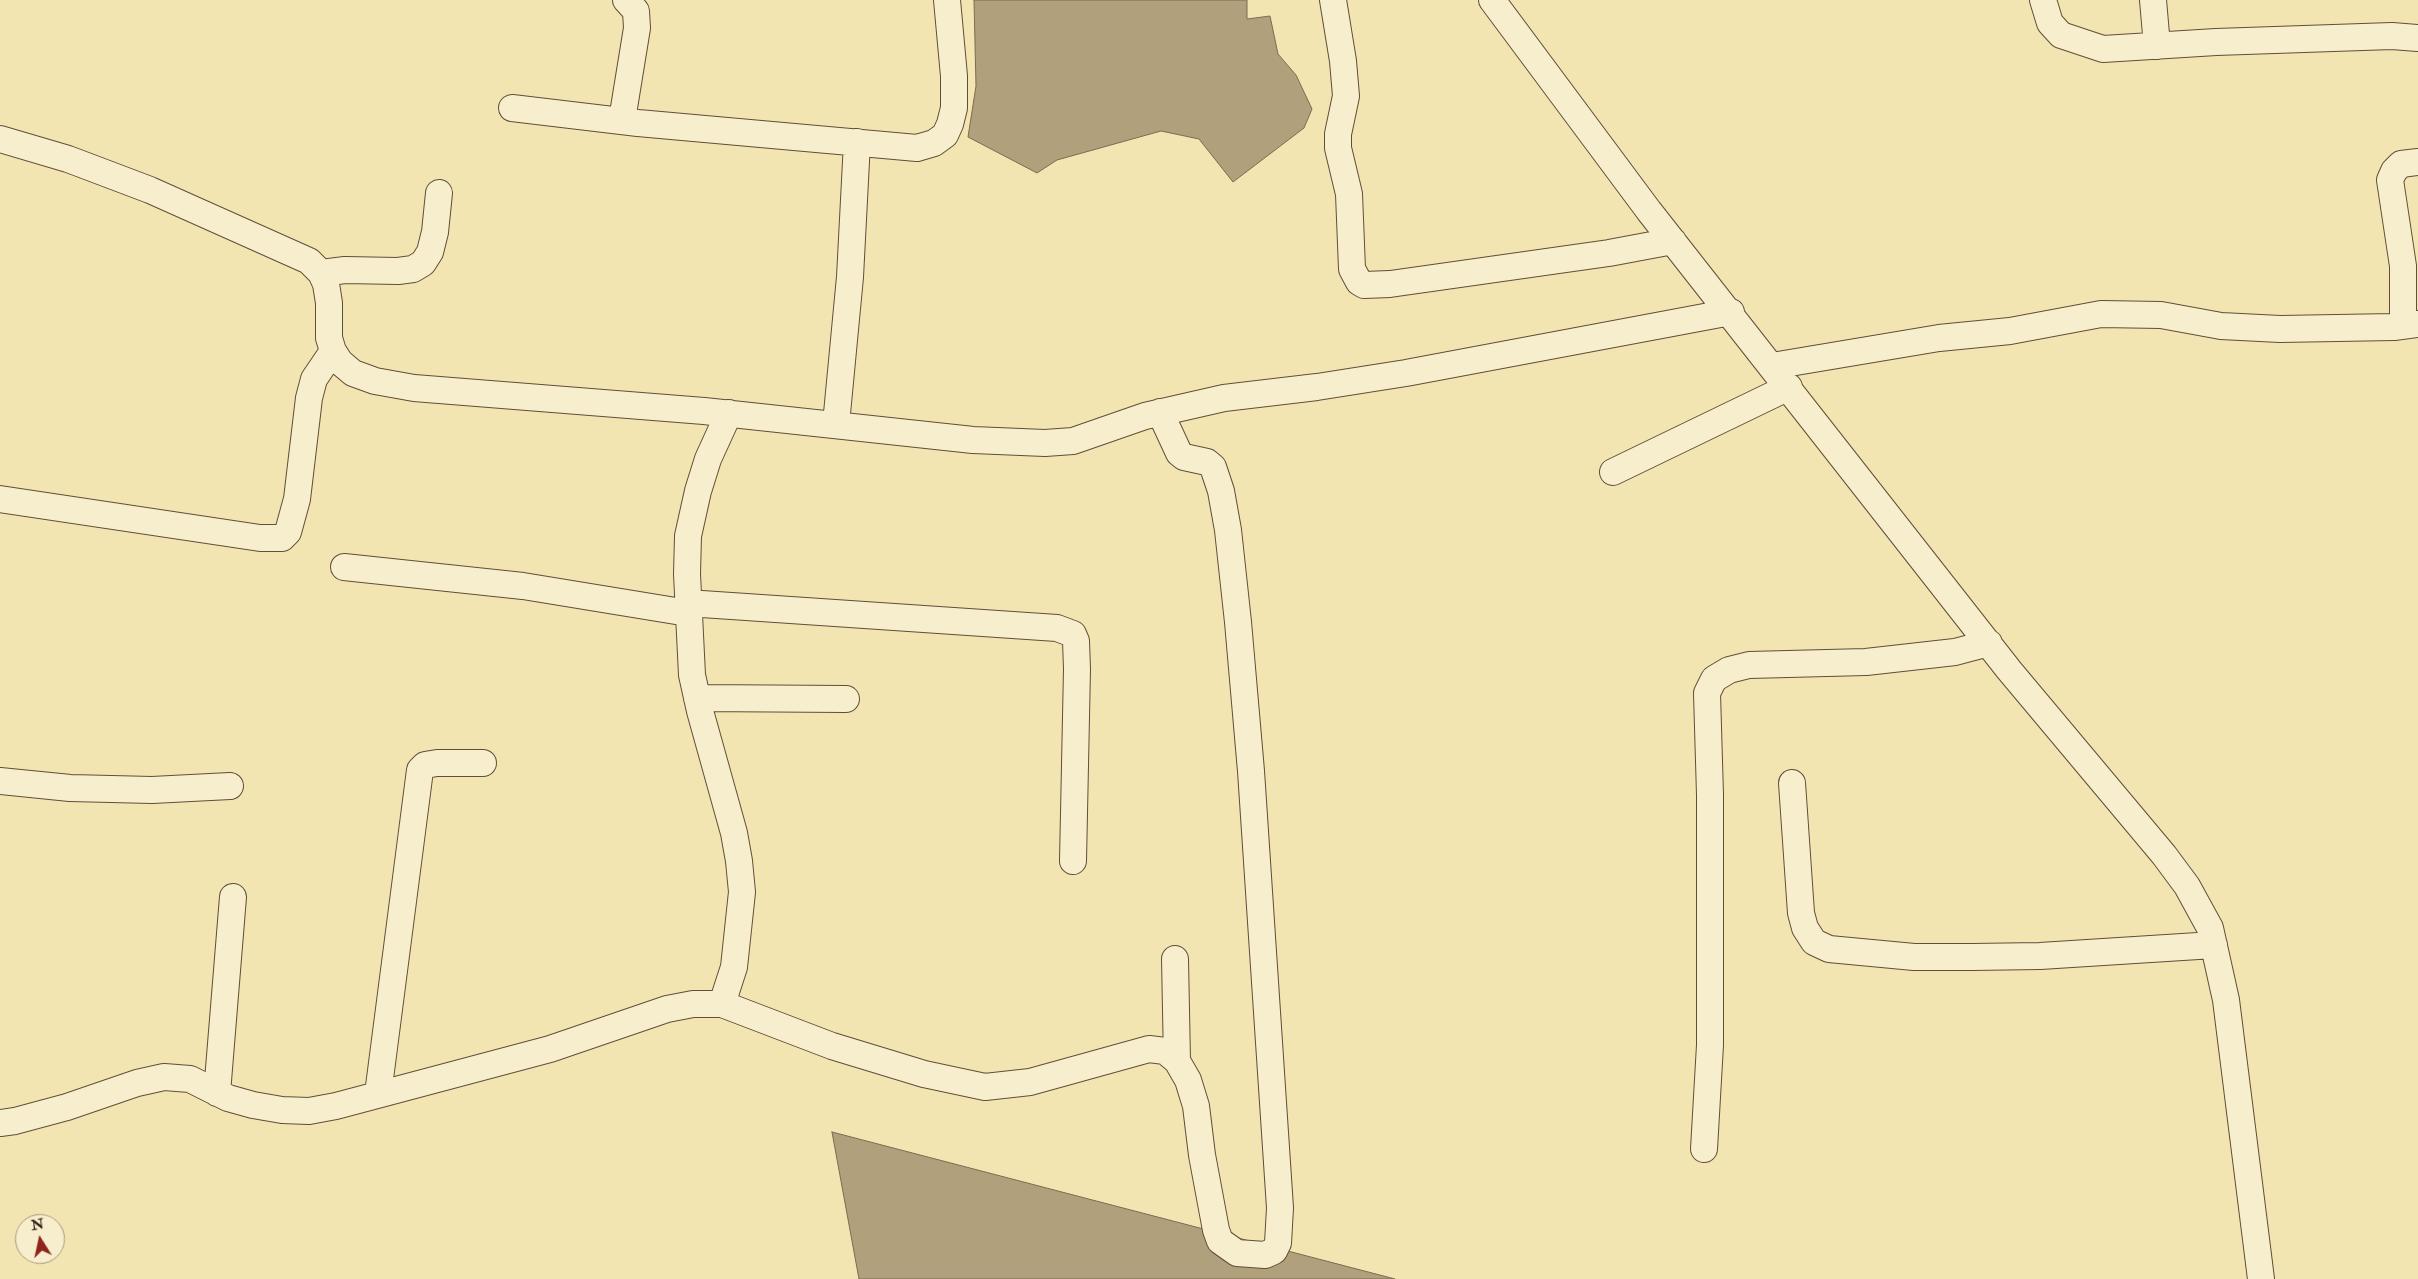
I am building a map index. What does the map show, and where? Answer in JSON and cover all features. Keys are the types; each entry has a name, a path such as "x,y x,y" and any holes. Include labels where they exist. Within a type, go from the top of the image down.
{"street":[{"path":"622,120 636,28 636,11 626,0"},
{"path":"512,108 917,148 934,143 945,135 954,108 954,76 947,0"},
{"path":"1332,0 1343,61 1346,96 1338,134 1338,148 1349,194 1352,269 1358,282 1364,285 1390,284 1608,253 1674,241"},
{"path":"1492,0 1674,241 1772,366 1990,643 2182,878 2203,915 2214,945 2226,1000 2262,1279"},
{"path":"2043,0 2050,23 2061,35 2103,49 2216,42 2358,37 2418,38"},
{"path":"2153,0 2158,46"},
{"path":"0,138 68,159 150,190 309,261 321,273 329,303 329,338 333,351 340,362 354,373 375,381 414,388 728,413 973,440 1045,443 1073,441 1160,412 1224,398 1317,387 1406,373 1731,312"},
{"path":"836,424 850,277 857,142"},
{"path":"1772,366 1939,338 2010,331 2101,314 2161,314 2221,326 2248,328 2317,330 2411,325 2390,180 2394,171 2401,164 2418,162"},
{"path":"321,273 345,270 398,271 413,269 423,263 430,252 439,193"},
{"path":"0,500 252,537 282,538 288,532 297,499 304,430 312,389 322,365 333,351"},
{"path":"1613,472 1789,387"},
{"path":"0,1122 16,1121 67,1107 137,1083 164,1077 190,1079 228,1098 253,1105 282,1110 309,1111 336,1106 550,1049 667,1009 693,1004 728,1006 789,1031 924,1074 985,1086 1030,1082 1149,1049 1165,1051 1177,1061 1188,1080 1196,1106 1204,1164 1216,1230 1220,1240 1237,1253 1264,1255 1274,1251 1278,1243 1280,1208 1250,761 1228,530 1221,491 1213,467 1207,462 1179,453 1160,412"},
{"path":"728,413 708,459 698,491 688,536 688,608 692,675 724,792 740,861 742,892 740,917 728,1006"},
{"path":"344,567 523,586 688,608 1057,628 1073,634 1076,641 1077,669 1073,861"},
{"path":"1704,1149 1710,1045 1710,814 1707,693 1714,679 1729,670 1749,665 1866,662 1955,652 1990,643"},
{"path":"697,698 846,699"},
{"path":"378,1094 420,770 426,765 437,763 483,763"},
{"path":"0,781 70,788 152,790 230,786"},
{"path":"1792,783 1801,913 1805,928 1814,942 1829,949 1914,957 1972,957 2040,956 2214,945"},
{"path":"217,1093 233,897"},
{"path":"1175,959 1177,1061"}],"shaded area":[{"path":"974,0 1247,0 1247,19 1270,16 1278,54 1296,75 1312,109 1304,128 1233,182 1199,139 1161,131 1057,160 1037,173 968,137 976,86"},
{"path":"832,1132 1395,1279 859,1279"}]}
